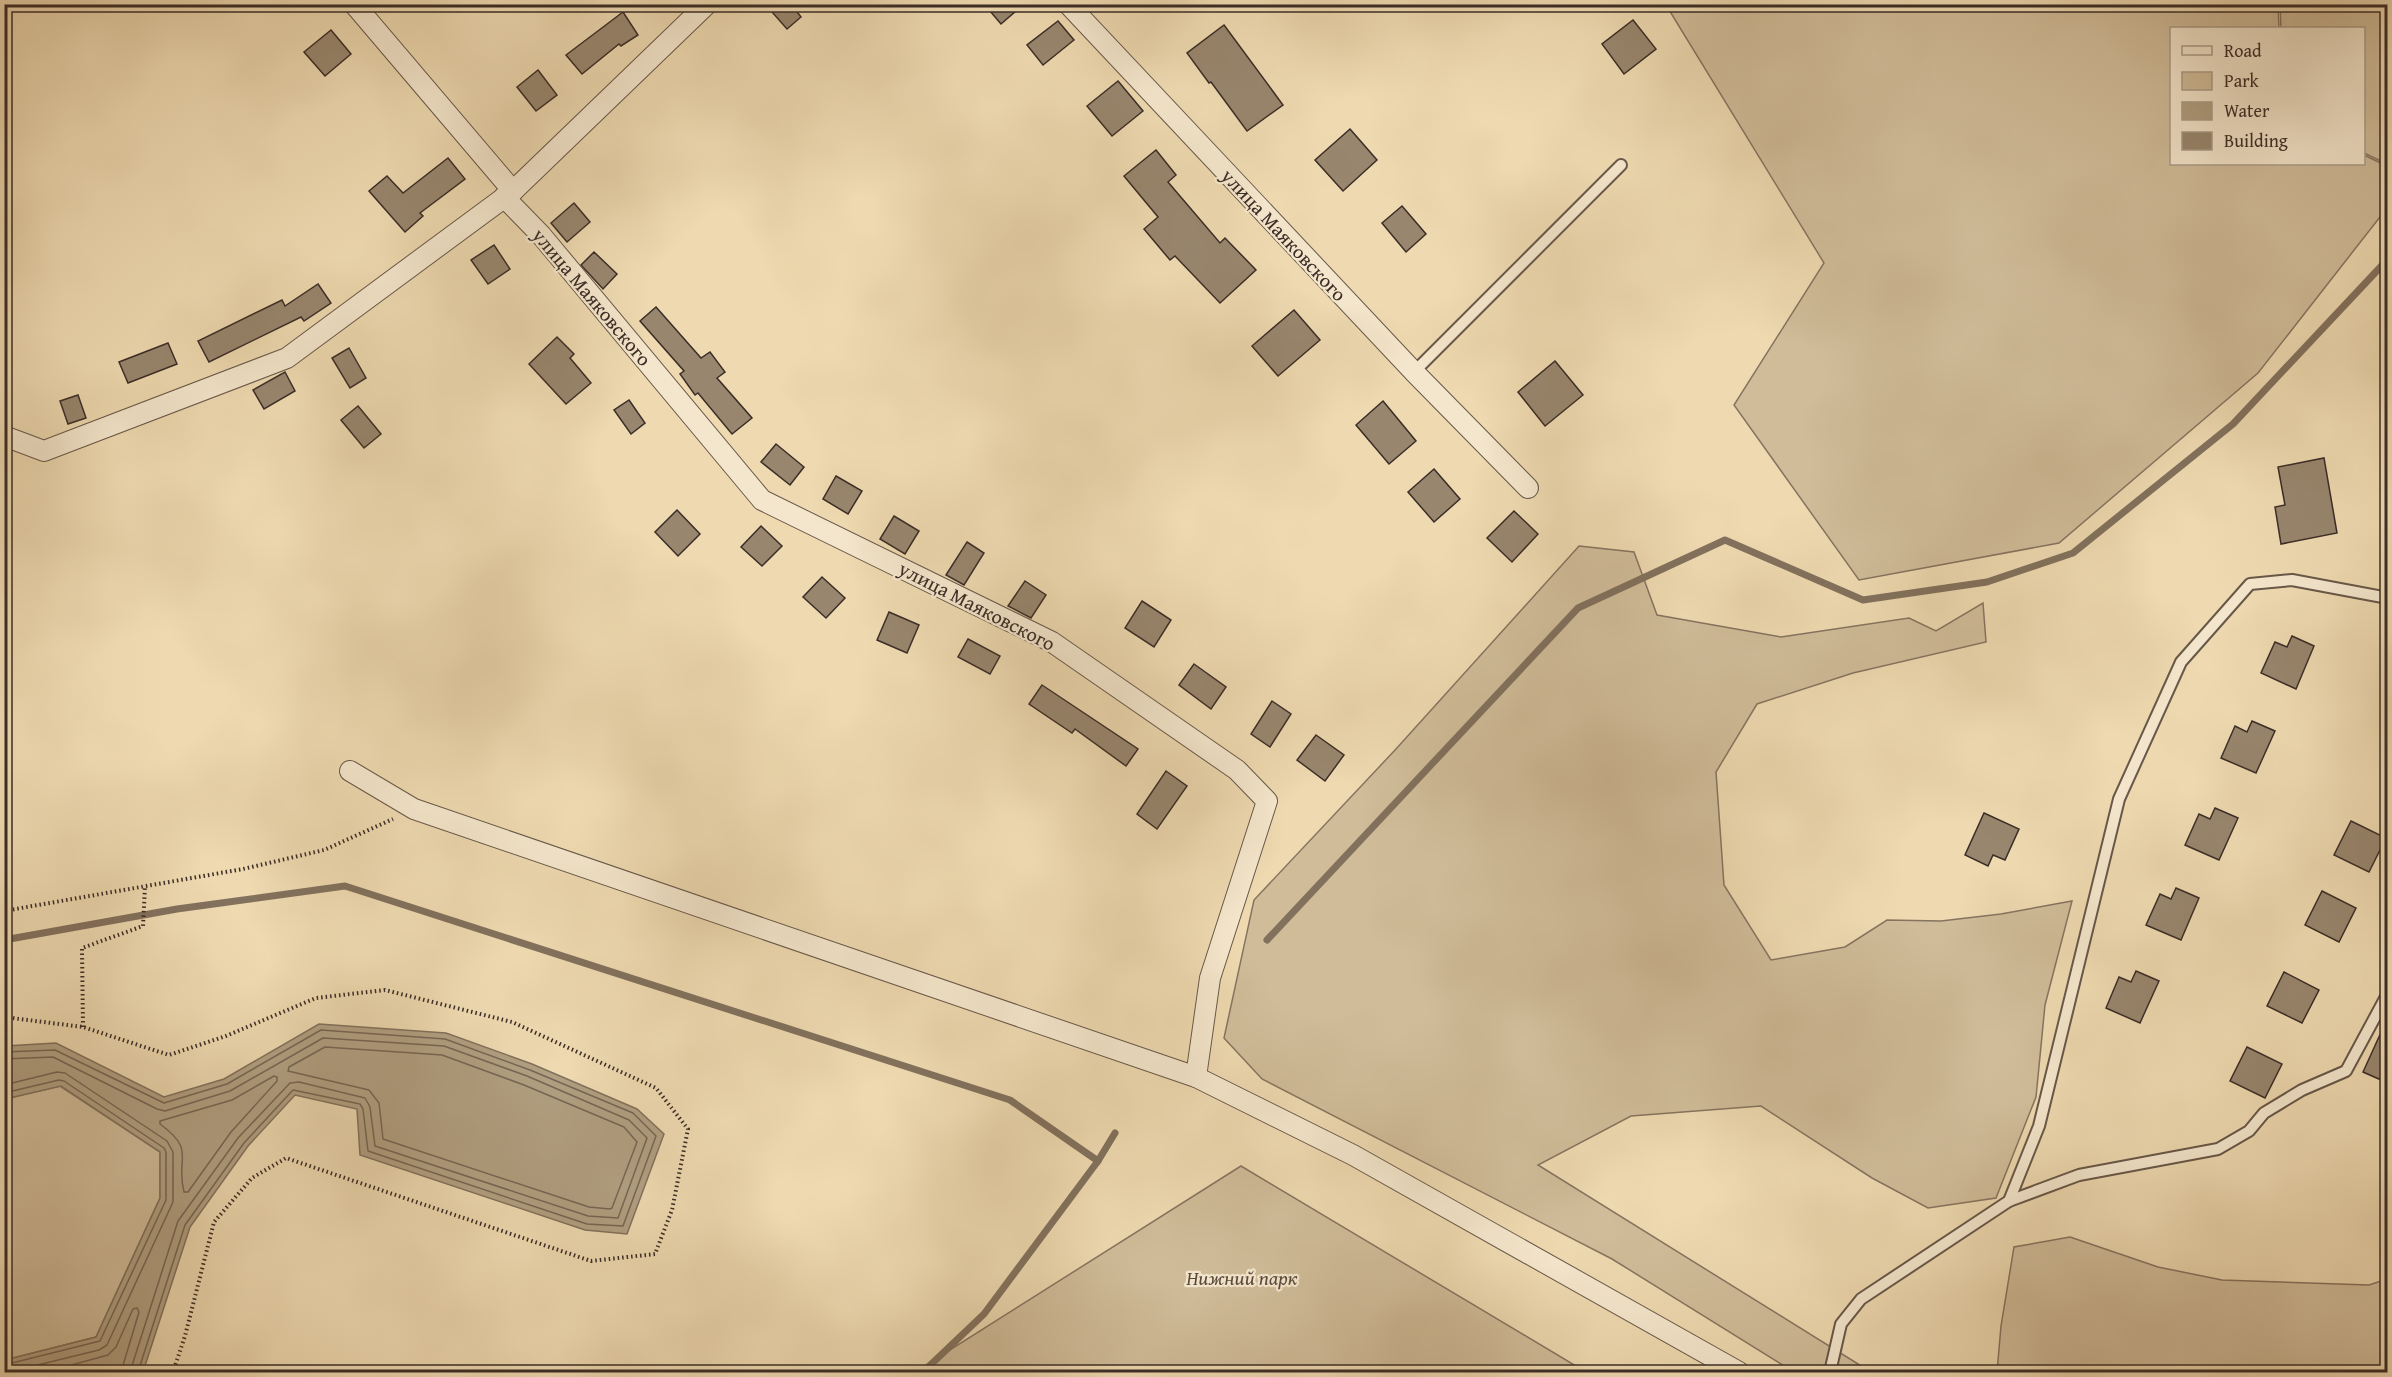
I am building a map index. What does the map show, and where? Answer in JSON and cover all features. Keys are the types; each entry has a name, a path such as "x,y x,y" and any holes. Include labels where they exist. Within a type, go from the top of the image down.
{"street":[{"name":"улица Маяковского","path":"354,4 541,235 762,500 1052,642 1237,770 1267,801 1210,978 1196,1077"},
{"path":"5,439 44,451 287,358 508,194 706,4"},
{"name":"улица Маяковского","path":"1068,4 1414,372 1528,488"},
{"path":"350,771 414,809 1196,1077 1353,1155 1740,1372"}],"lane":[{"path":"1414,372 1621,165"},
{"path":"2009,1201 2039,1126 2119,799 2181,662 2250,584 2292,580 2388,598"},
{"path":"1830,1372 1841,1324 1861,1299 2009,1201 2079,1174 2218,1149 2249,1131 2264,1113 2302,1090 2346,1071 2388,993"}],"path":[{"path":"4,911 243,869 324,850 414,809"},
{"path":"83,1027 82,948 143,926 146,886"},
{"path":"4,1017 83,1027 169,1055 226,1036 316,998 385,990 512,1022 533,1031 657,1089 688,1129 672,1210 655,1254 591,1261 286,1158 252,1178 214,1222 185,1336 173,1372"}],"green space":[{"path":"1666,5 2278,5 2279,27 2170,27 2170,165 2365,165 2365,155 2387,166 2387,208 2258,373 2059,543 1859,580 1734,405 1824,263"},
{"path":"2280,5 2387,5 2387,164 2365,153 2365,27 2281,27"},
{"path":"1579,546 1634,552 1657,615 1781,637 1909,618 1936,631 1983,603 1986,642 1853,673 1757,704 1716,772 1724,885 1771,960 1845,947 1887,920 1941,921 2001,914 2072,901 2045,1005 2036,1097 1996,1198 1928,1208 1872,1178 1761,1106 1631,1116 1538,1165 1871,1372 1794,1372 1612,1259 1262,1079 1224,1038 1254,900 1396,749"},
{"path":"60,1086 160,1152 160,1198 96,1337 5,1360 5,1099"},
{"name":"Нижний парк","path":"1241,1166 1586,1372 915,1372"},
{"path":"2070,1237 2158,1267 2222,1280 2369,1285 2387,1279 2387,1372 1997,1372 2001,1326 2014,1247"}],"water":[{"path":"319,1024 446,1033 532,1064 637,1109 664,1134 627,1234 585,1230 360,1155 357,1109 295,1095 248,1146 190,1227 143,1372 5,1372 5,1360 96,1337 160,1198 160,1152 61,1086 5,1099 5,1046 56,1043 164,1097 224,1079"}],"building":[{"path":"765,4 791,4 801,17 787,29"},
{"path":"984,4 1024,4 1001,24"},
{"path":"623,12 638,35 621,46 619,44 582,74 566,55"},
{"path":"1633,20 1656,49 1624,74 1602,44"},
{"path":"1058,21 1074,40 1043,65 1027,45"},
{"path":"1224,25 1283,105 1247,131 1187,53"},
{"path":"331,30 351,54 325,76 304,52"},
{"path":"538,70 557,95 536,111 517,87"},
{"path":"1118,81 1143,111 1112,136 1087,106"},
{"path":"1350,129 1377,160 1343,191 1315,160"},
{"path":"1156,150 1176,175 1168,182 1220,243 1225,238 1256,270 1220,303 1175,256 1170,260 1144,229 1158,217 1124,176"},
{"path":"448,158 465,179 420,213 423,216 405,232 369,191 387,176 403,193"},
{"path":"574,203 590,222 567,242 551,223"},
{"path":"1402,206 1426,234 1406,252 1382,223"},
{"path":"494,245 510,269 488,284 471,260"},
{"path":"594,252 617,274 603,289 581,265"},
{"path":"318,284 331,303 304,321 301,317 209,362 198,341 282,300 285,306"},
{"path":"656,307 701,358 710,352 725,372 717,378 752,418 732,434 698,393 695,395 680,374 684,371 640,321"},
{"path":"1294,310 1320,340 1278,376 1252,346"},
{"path":"557,337 574,354 570,358 591,383 566,404 529,364"},
{"path":"168,343 177,364 128,383 119,362"},
{"path":"349,348 366,378 350,388 332,358"},
{"path":"1555,361 1583,395 1545,426 1518,392"},
{"path":"285,372 295,391 264,409 253,390"},
{"path":"78,395 86,418 68,424 60,401"},
{"path":"629,400 645,423 631,434 614,410"},
{"path":"1383,401 1416,441 1389,464 1356,425"},
{"path":"358,406 381,434 364,448 341,420"},
{"path":"776,444 804,467 790,485 761,462"},
{"path":"2324,458 2337,533 2281,544 2275,507 2285,505 2278,467"},
{"path":"1434,469 1460,499 1434,522 1408,492"},
{"path":"836,476 862,491 848,514 823,499"},
{"path":"677,510 700,534 678,556 655,532"},
{"path":"1514,511 1538,534 1512,562 1487,538"},
{"path":"894,516 919,531 905,554 880,539"},
{"path":"761,526 782,546 762,566 741,547"},
{"path":"967,542 984,553 964,585 946,575"},
{"path":"822,577 845,598 826,618 803,597"},
{"path":"1025,581 1046,595 1031,618 1008,606"},
{"path":"1142,601 1171,620 1154,647 1125,628"},
{"path":"889,612 919,625 907,653 877,640"},
{"path":"2292,636 2314,646 2296,689 2261,673 2275,642 2287,647"},
{"path":"968,639 1000,656 990,674 958,657"},
{"path":"1194,664 1226,687 1211,709 1179,685"},
{"path":"1042,685 1138,749 1126,766 1075,729 1072,733 1029,704"},
{"path":"1272,701 1291,714 1270,747 1251,734"},
{"path":"2252,721 2275,731 2256,773 2221,758 2235,726 2247,732"},
{"path":"1316,735 1344,755 1325,781 1297,760"},
{"path":"1166,771 1187,786 1157,829 1137,814"},
{"path":"2215,808 2238,818 2219,860 2185,845 2199,814 2210,819"},
{"path":"1984,813 2019,829 2005,860 1993,855 1988,866 1965,855"},
{"path":"2351,821 2386,838 2369,872 2334,855"},
{"path":"2176,888 2199,898 2181,940 2146,925 2160,894 2171,899"},
{"path":"2322,891 2356,908 2339,942 2305,925"},
{"path":"2136,971 2159,981 2140,1023 2106,1008 2119,977 2131,982"},
{"path":"2284,972 2319,990 2302,1023 2267,1006"},
{"path":"2388,1017 2388,1083 2363,1072"},
{"path":"2247,1047 2282,1064 2265,1098 2230,1081"}],"waterway":[{"path":"1267,940 1578,608 1725,540 1863,600 1987,582 2073,553 2233,424 2388,259"},
{"path":"4,940 177,909 345,886 1010,1100 1098,1161"},
{"path":"923,1372 984,1314 1098,1161 1115,1133"}]}
